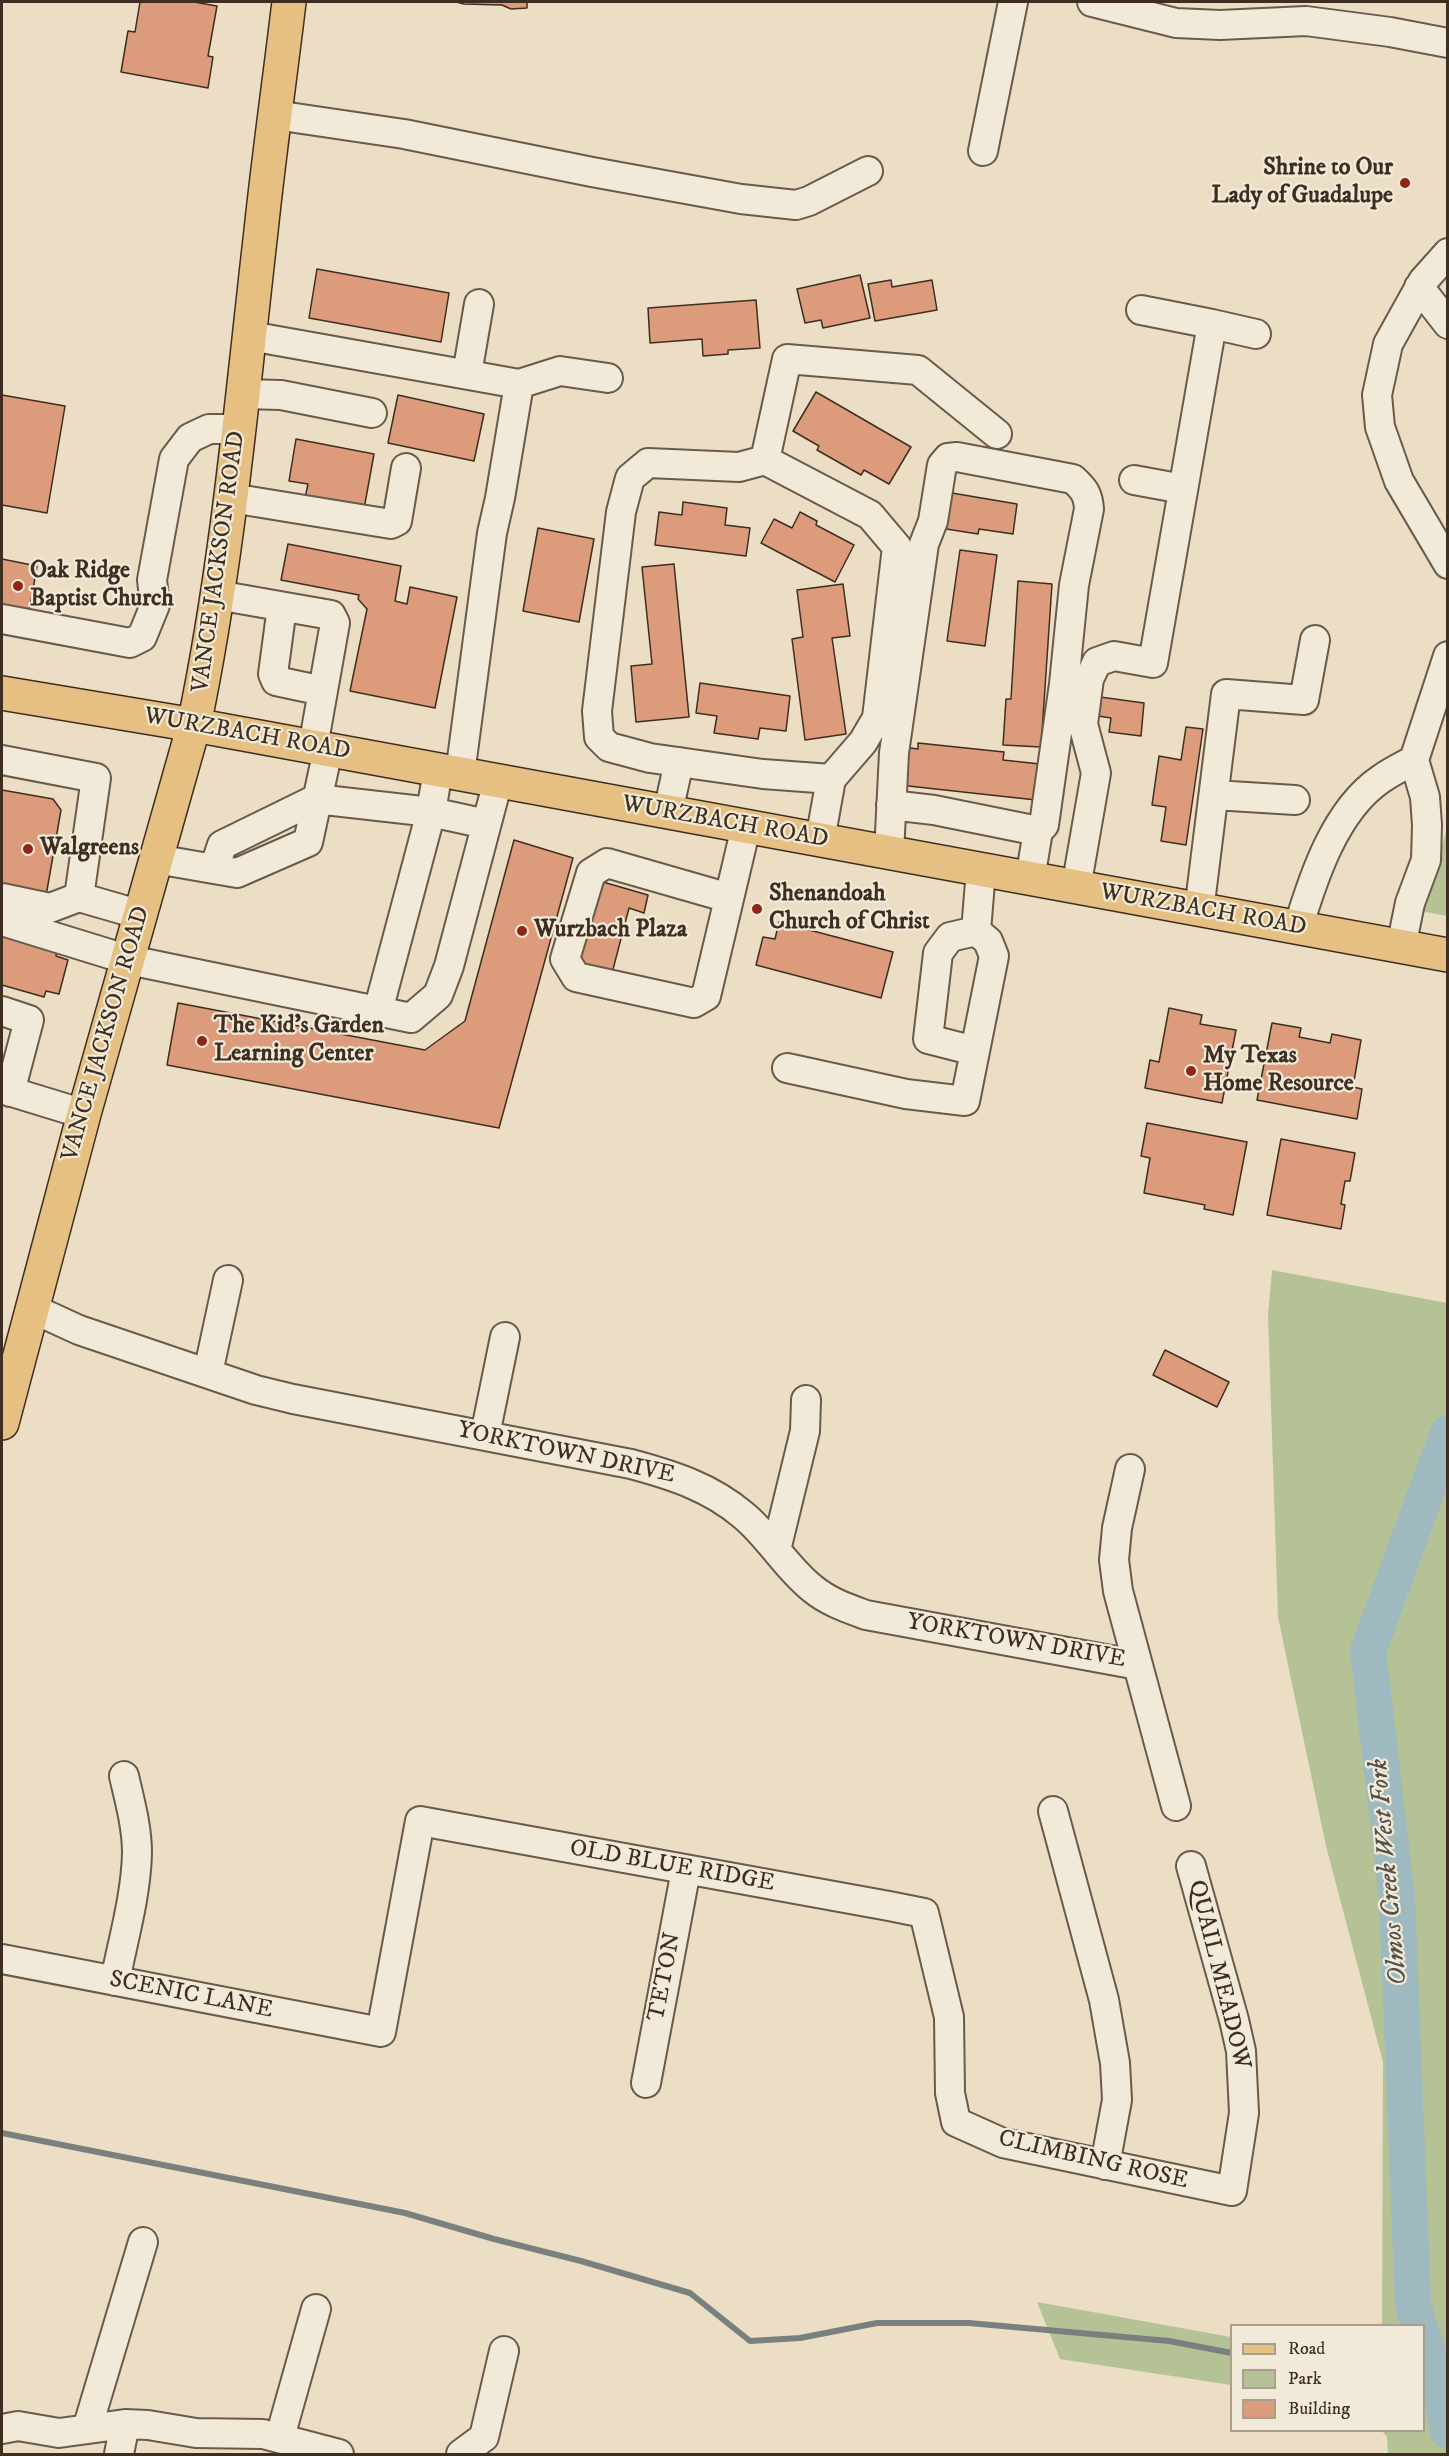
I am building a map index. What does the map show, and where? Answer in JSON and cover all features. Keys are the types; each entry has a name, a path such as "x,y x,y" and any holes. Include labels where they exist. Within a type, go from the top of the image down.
{"main road":[{"name":"VANCE JACKSON ROAD","path":"2,1423 84,1114 194,725 231,498 289,2"},
{"name":"WURZBACH ROAD","path":"2,693 194,725 1425,951"}],"street":[{"path":"983,151 1013,2"},
{"path":"1092,2 1176,23 1220,25 1306,21 1390,32 1448,43"},
{"path":"275,115 404,134 729,197 796,205 809,201 868,171"},
{"path":"1448,253 1419,287 1388,344 1377,395 1380,428 1399,481 1448,564"},
{"path":"1419,287 1448,324"},
{"path":"467,374 480,304"},
{"path":"1141,310 1256,334"},
{"path":"1076,888 1096,773 1083,724 1089,679 1097,662 1114,656 1153,663 1212,324"},
{"path":"250,336 519,384 560,371 608,378"},
{"path":"765,460 787,359 918,370 997,434"},
{"path":"378,1011 430,812 449,772 519,384"},
{"path":"244,394 281,395 372,413"},
{"path":"2,619 130,643 142,637 155,605 152,580 174,459 190,438 209,429 240,429"},
{"path":"889,853 894,753 924,544 933,521 942,465 948,458 957,457 1073,479 1088,496 1089,509 1074,585 1064,684 1044,825 1038,831 1030,879"},
{"path":"820,840 831,779 863,742 877,718 897,547 870,515 765,460 739,467 648,463 630,478 621,512 599,699 599,737 609,747 650,758 763,774 831,779"},
{"path":"231,498 391,524 397,521 406,468"},
{"path":"1134,480 1183,489"},
{"path":"156,859 237,873 308,842 316,799 323,691 335,623 331,615 217,595"},
{"path":"282,607 273,674 276,681 323,691"},
{"path":"1199,911 1226,694 1304,700 1316,640"},
{"path":"1425,951 1410,903 1425,860 1427,825 1425,797 1414,760 1448,656"},
{"path":"2,760 96,778 79,897"},
{"path":"1298,928 1321,860 1335,831 1361,797 1380,780 1414,760"},
{"path":"668,812 679,762"},
{"path":"2,921 129,960 411,1018 438,995 449,966 498,781"},
{"path":"1214,795 1295,800"},
{"path":"316,799 430,812 486,824"},
{"path":"891,805 934,810 1038,831"},
{"path":"729,898 606,863 591,873 565,959 576,977 694,1004 706,996 746,827"},
{"path":"976,931 981,870"},
{"path":"2,898 50,908 79,897 141,915"},
{"path":"787,1068 906,1094 965,1101 994,956 988,941 976,931"},
{"path":"975,1051 928,1039 938,953 950,937 976,931"},
{"path":"2,1011 28,1020 6,1090 84,1114"},
{"path":"207,1373 228,1280"},
{"name":"YORKTOWN DRIVE","path":"31,1308 79,1330 293,1399 631,1464 682,1478 699,1485 744,1515 813,1589 838,1605 866,1615 1138,1665"},
{"path":"484,1435 505,1337"},
{"path":"776,1550 805,1431 806,1400"},
{"path":"1130,1469 1114,1560 1118,1591 1176,1806"},
{"path":"115,1981 137,1853 135,1822 124,1776"},
{"path":"1053,1811 1104,2000 1116,2063 1117,2100 1105,2165"},
{"name":"OLD BLUE RIDGE","path":"381,2032 420,1821 924,1913 949,2017 950,2092 956,2122"},
{"name":"QUAIL MEADOW","path":"1191,1866 1241,2051 1244,2113 1232,2192"},
{"name":"TETON","path":"646,2083 686,1870"},
{"name":"SCENIC LANE","path":"2,1959 381,2032"},
{"name":"CLIMBING ROSE","path":"956,2122 1003,2144 1232,2192"},
{"path":"87,2429 143,2242"},
{"path":"280,2437 316,2309"},
{"path":"461,2454 484,2437 504,2351"},
{"path":"119,2454 125,2424"},
{"path":"2,2429 18,2427 59,2433 125,2424 148,2425 196,2433 263,2434 280,2437 325,2452"}],"green space":[{"path":"1447,829 1447,916 1421,911"},
{"path":"1272,1270 1447,1303 1447,2454 1388,2454 1387,2437 1383,2432 1425,2432 1425,2324 1382,2324 1383,2062 1326,1846 1278,1617 1268,1316"},
{"path":"1037,2302 1230,2337 1230,2385 1060,2359"}],"building":[{"path":"140,2 194,2 217,6 208,56 213,57 208,88 121,72 128,31 135,32"},
{"path":"456,2 527,2 527,8 511,9 502,5"},
{"path":"317,269 449,293 441,342 309,318"},
{"path":"860,275 870,318 823,328 821,320 805,323 797,289"},
{"path":"891,280 892,287 932,280 937,310 875,321 868,284"},
{"path":"756,300 760,348 728,350 728,354 703,356 702,339 650,343 648,308"},
{"path":"816,392 911,447 889,484 864,470 861,475 817,450 819,446 793,431"},
{"path":"2,395 65,406 47,513 2,505"},
{"path":"398,395 484,414 474,461 388,443"},
{"path":"296,439 374,454 364,509 305,498 308,484 289,481"},
{"path":"946,492 1017,504 1013,534 979,529 978,534 940,528"},
{"path":"683,502 727,508 725,525 750,528 746,556 655,545 659,512 682,515"},
{"path":"800,512 817,521 816,525 854,545 835,582 761,543 774,519 792,528"},
{"path":"538,528 594,539 579,622 523,611"},
{"path":"288,544 401,566 395,601 407,604 410,587 457,597 435,708 350,691 367,609 358,599 359,595 281,580"},
{"path":"960,550 997,555 985,646 947,641"},
{"name":"Oak Ridge Baptist Church","path":"2,559 37,566 29,612 2,607"},
{"path":"674,564 689,717 636,722 631,666 652,664 642,567"},
{"path":"1018,581 1052,584 1041,747 1003,745 1006,699 1011,699"},
{"path":"843,584 850,636 832,638 846,734 805,740 792,639 803,637 797,590"},
{"path":"700,683 790,696 786,731 760,728 758,739 714,733 717,716 696,713"},
{"path":"1100,697 1144,703 1141,736 1109,732 1111,718 1098,716"},
{"path":"1186,727 1203,729 1186,845 1161,841 1166,807 1152,805 1159,756 1181,760"},
{"path":"918,743 1004,752 1003,760 1040,764 1036,800 899,785 903,747 918,749"},
{"name":"Walgreens","path":"2,790 53,799 61,810 46,896 2,888"},
{"name":"Wurzbach Plaza","path":"514,840 573,858 499,1128 167,1065 178,1003 425,1050 465,1021"},
{"path":"603,882 648,895 644,913 629,908 611,977 577,968 586,923 591,924"},
{"path":"779,922 893,952 881,998 756,965 763,937 775,939"},
{"path":"2,934 57,949 56,956 68,960 59,994 46,991 44,997 2,985"},
{"path":"1169,1008 1202,1015 1200,1024 1236,1030 1222,1103 1145,1088 1150,1060 1159,1062"},
{"path":"1272,1023 1301,1028 1299,1037 1330,1043 1332,1034 1361,1040 1353,1087 1362,1089 1357,1119 1257,1100"},
{"path":"1147,1123 1247,1142 1233,1215 1204,1209 1205,1205 1144,1193 1150,1158 1141,1156"},
{"path":"1281,1139 1355,1153 1350,1181 1345,1181 1341,1204 1345,1205 1341,1229 1267,1215"},
{"path":"1165,1350 1229,1382 1217,1407 1153,1375"}],"waterway":[{"name":"Olmos Creek West Fork","path":"1418,2324 1413,2304 1397,1898 1368,1651 1448,1433"},
{"path":"2,2133 405,2213 581,2261 690,2293 750,2341 800,2338 877,2323 969,2323 1169,2341 1230,2353"},
{"name":"Olmos Creek West Fork","path":"1425,2342 1445,2412 1448,2431"},
{"path":"1425,2402 1445,2412"}],"place":[{"name":"Shrine to Our Lady of Guadalupe","path":"1405,183"},
{"name":"Oak Ridge Baptist Church","path":"18,586"},
{"name":"Walgreens","path":"28,849"},
{"name":"Shenandoah Church of Christ","path":"757,909"},
{"name":"Wurzbach Plaza","path":"522,931"},
{"name":"The Kid's Garden Learning Center","path":"202,1041"},
{"name":"My Texas Home Resource","path":"1191,1071"}]}
